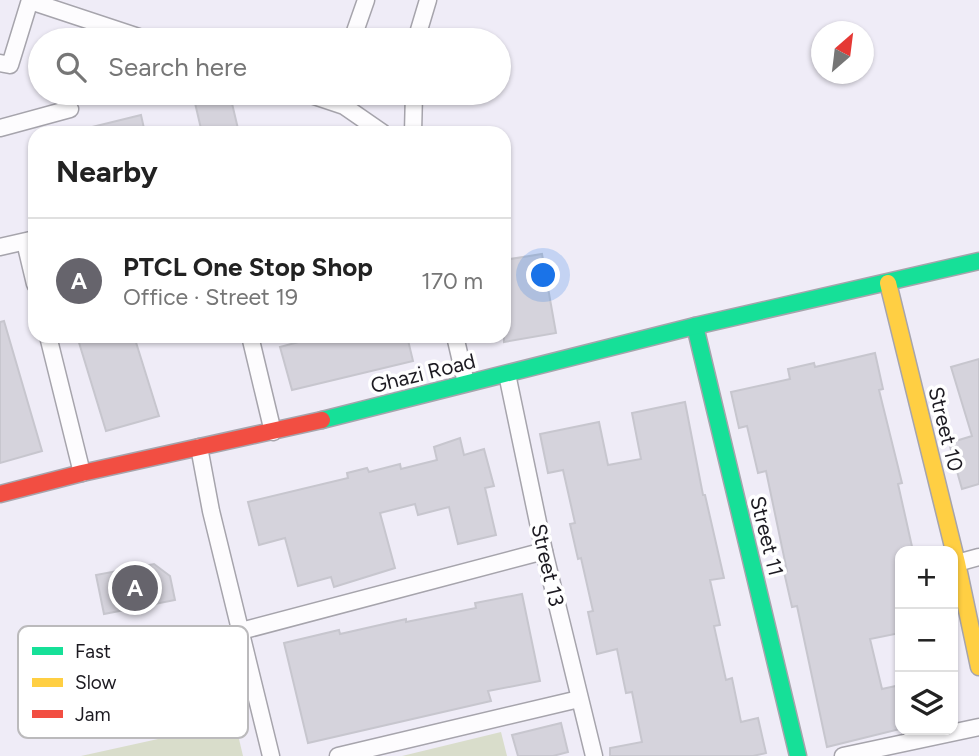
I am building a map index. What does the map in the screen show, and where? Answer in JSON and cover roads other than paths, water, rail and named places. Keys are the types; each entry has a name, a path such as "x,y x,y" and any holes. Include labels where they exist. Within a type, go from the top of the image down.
{"main road":[{"name":"Ghazi Road","path":"0,494 82,473 273,432 695,326 979,261"},
{"name":"Street 10","path":"888,283 953,546"},
{"name":"Street 11","path":"695,326 798,756"},
{"name":"Street 10","path":"958,568 979,667"}],"street":[{"path":"0,63 10,65 30,0 113,28"},
{"path":"356,28 366,0"},
{"path":"420,28 428,0"},
{"path":"343,105 373,126"},
{"path":"413,126 414,105"},
{"path":"0,128 70,109"},
{"path":"0,247 28,241"},
{"path":"50,343 82,473"},
{"path":"252,343 273,432"},
{"path":"457,343 466,383"},
{"name":"Street 13","path":"507,374 544,551 594,756"},
{"path":"199,447 211,511 240,626"},
{"path":"248,629 544,551"},
{"path":"958,563 979,557"},
{"path":"248,660 271,756"},
{"path":"338,756 579,699"},
{"path":"843,756 979,727"}],"place":[{"name":"PTCL One Stop Shop","path":"135,588"}]}
